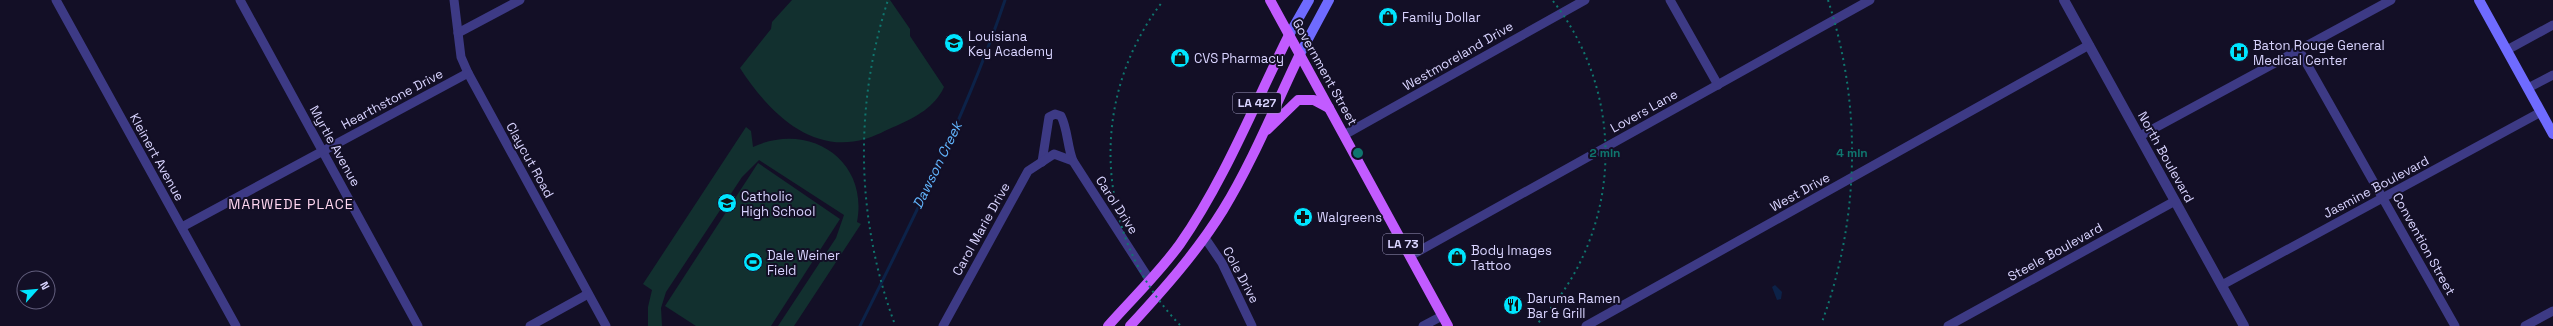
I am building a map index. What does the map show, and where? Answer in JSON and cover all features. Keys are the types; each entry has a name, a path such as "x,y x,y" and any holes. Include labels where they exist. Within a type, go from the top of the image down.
{"main road":[{"name":"Government Street","path":"1270,0 1448,326"},
{"name":"LA 427","path":"1108,326 1179,245 1212,192 1289,35 1309,0"},
{"path":"1300,54 1329,0"},
{"path":"2479,0 2553,134"},
{"name":"LA 427","path":"1130,326 1205,238 1229,200 1300,54"},
{"path":"1261,136 1298,100 1308,99 1329,108"}],"street":[{"name":"Kleinert Avenue","path":"56,0 236,326"},
{"name":"Myrtle Avenue","path":"240,0 418,326"},
{"name":"Claycut Road","path":"454,0 461,57 468,73 606,326"},
{"path":"458,33 520,0"},
{"name":"Westmoreland Drive","path":"1344,135 1585,0"},
{"path":"1670,0 1718,85"},
{"name":"Lovers Lane","path":"1410,256 1870,0"},
{"name":"North Boulevard","path":"2064,0 2244,326"},
{"path":"2140,136 2391,0"},
{"path":"2506,50 2553,25"},
{"name":"West Drive","path":"1586,326 2089,45"},
{"name":"Convention Street","path":"2299,50 2455,326"},
{"name":"Hearthstone Drive","path":"182,227 468,73"},
{"path":"2528,88 2553,75"},
{"name":"Jasmine Boulevard","path":"2222,285 2541,112"},
{"name":"Carol Drive","path":"1042,162 1046,125 1049,117 1055,114 1061,116 1064,123 1067,147 1073,161 1149,280"},
{"name":"Carol Marie Drive","path":"943,326 1028,171 1054,154 1073,161"},
{"name":"Steele Boulevard","path":"1948,326 2175,201"},
{"name":"Cole Drive","path":"1205,238 1222,263 1252,326"},
{"path":"530,326 588,294"},
{"path":"2525,326 2553,311"},
{"path":"1423,326 1442,316"}],"green space":[{"path":"792,0 890,0 910,29 910,36 944,87 940,94 930,106 918,115 877,135 865,139 845,142 826,141 808,135 792,125 763,99 740,68 771,29 772,22"},
{"path":"746,127 751,131 753,147 774,140 794,139 813,143 830,151 844,164 854,180 858,200 857,222 861,224 794,326 778,326 836,238 844,215 759,160 742,177 666,292 661,308 662,326 648,326 648,307 652,290 643,284"},
{"name":"Dale Weiner Field","path":"758,163 840,219 771,326 696,326 665,306"}],"water":[{"path":"1775,285 1782,292 1781,299 1777,300 1772,287"}],"waterway":[{"name":"Dawson Creek","path":"860,326 919,206 956,125 974,84 1005,0"}],"place":[{"name":"Family Dollar","path":"1388,17"},
{"name":"Louisiana Key Academy","path":"954,43"},
{"name":"Baton Rouge General Medical Center","path":"2239,52"},
{"name":"CVS Pharmacy","path":"1180,58"},
{"name":"Catholic High School","path":"727,203"},
{"name":"Walgreens","path":"1303,217"},
{"name":"Body Images Tattoo","path":"1457,257"},
{"name":"Dale Weiner Field","path":"753,262"},
{"name":"Daruma Ramen Bar & Grill","path":"1513,305"}],"district":[{"name":"MARWEDE PLACE","path":"291,204"}]}
